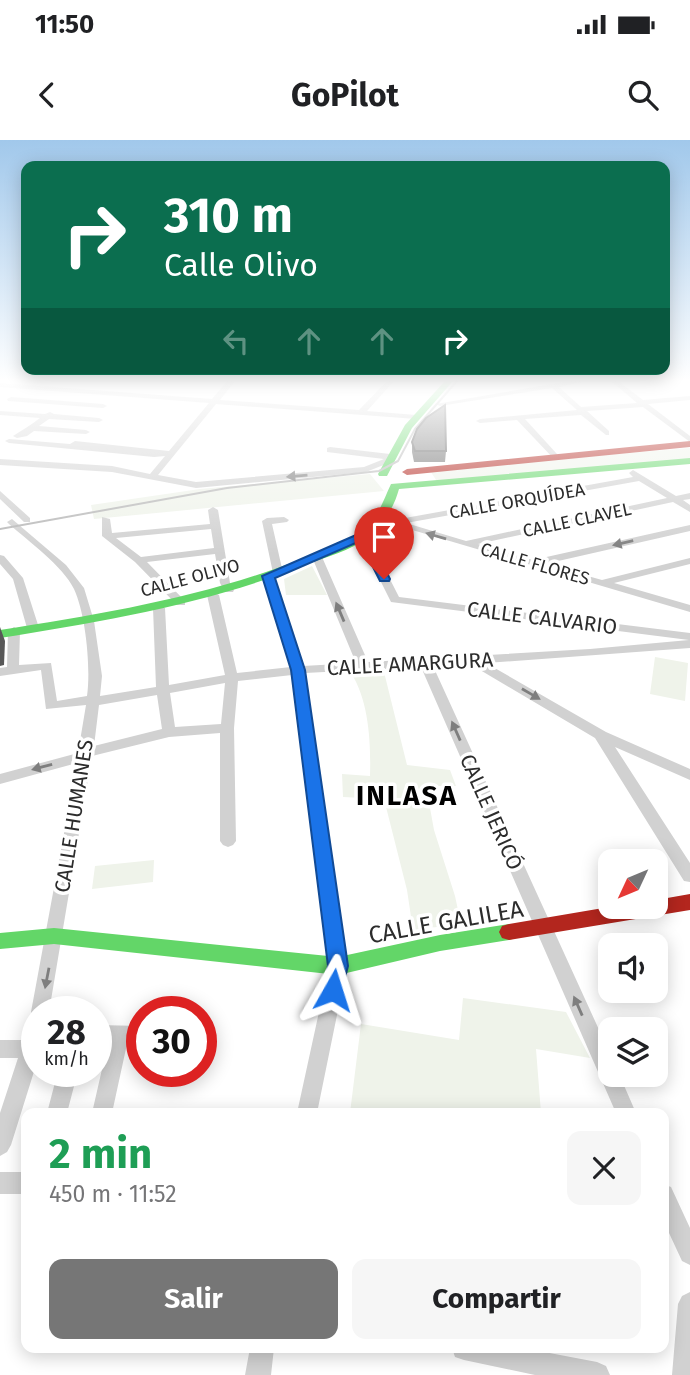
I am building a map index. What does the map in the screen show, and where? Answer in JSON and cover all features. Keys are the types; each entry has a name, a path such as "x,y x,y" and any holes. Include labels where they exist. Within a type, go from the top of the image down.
{"street":[{"path":"152,477 167,461 168,453 181,439"},
{"path":"394,472 400,439"},
{"path":"394,472 413,439"},
{"path":"538,439 554,456"},
{"path":"4,440 154,454 168,453"},
{"path":"330,450 394,472 690,442"},
{"path":"46,464 71,445"},
{"path":"0,462 112,469 196,485 366,469 394,472 623,467 690,461"},
{"path":"623,467 690,509"},
{"name":"CALLE OLIVO","path":"7,633 181,603 221,593 317,558 387,522 394,472"},
{"name":"CALLE ORQUÍDEA","path":"387,522 641,478"},
{"path":"0,494 27,520"},
{"name":"CALLE CLAVEL","path":"465,544 690,496"},
{"path":"213,510 225,583 221,593 232,678 227,728 228,841"},
{"path":"105,519 107,536 139,560 181,603"},
{"path":"284,520 267,521 273,574 298,670 338,966 308,1108"},
{"name":"CALLE HUMANES","path":"12,522 62,566 79,588 88,621 96,676 43,996"},
{"name":"CALLE FLORES","path":"387,522 687,606"},
{"path":"107,536 216,526"},
{"path":"532,563 690,528"},
{"name":"CALLE CALVARIO","path":"363,536 395,600 690,637"},
{"path":"139,560 219,551"},
{"path":"0,558 18,578 33,628"},
{"path":"317,558 364,666"},
{"path":"603,583 690,561"},
{"path":"0,579 13,573"},
{"path":"159,608 163,691 169,732"},
{"path":"6,671 7,633"},
{"name":"CALLE AMARGURA","path":"6,671 47,666 51,706 298,670 426,664 690,644"},
{"path":"472,660 601,735 690,775"},
{"name":"CALLE JERICÓ","path":"426,664 624,1108"},
{"path":"0,779 169,732 227,728"},
{"path":"601,735 690,876"},
{"name":"CALLE GALILEA","path":"0,941 54,936 338,966 440,943 690,902"},
{"path":"112,1035 126,1035"},
{"path":"103,1108 119,1035"},
{"path":"0,1049 21,1042"},
{"path":"0,1145 21,1080"},
{"path":"58,1108 64,1087"},
{"path":"0,1183 21,1183"},
{"path":"669,1208 690,1253"},
{"path":"685,1375 690,1304"},
{"path":"258,1375 261,1353"},
{"path":"489,1353 597,1375"}],"shaded area":[{"path":"690,448 690,459 438,483 429,469"},
{"path":"370,474 384,491 94,519 91,505 200,489"},
{"path":"312,566 327,595 286,595 284,579"},
{"path":"655,657 688,663 685,701 650,694"},
{"path":"381,672 385,676 407,765 450,770 456,786 426,786 434,830 461,924 413,930 407,890 384,799 343,797 342,774 370,776 365,709 351,673"},
{"path":"154,860 153,882 92,889 95,866"},
{"path":"463,998 566,1012 590,1058 536,1049 541,1108 351,1108 361,1024 459,1040"}],"building":[{"path":"413,439 446,439 446,451 415,451"}],"tram line":[{"path":"0,529 227,488 379,471 398,461 410,439"}],"traffic: fast":[{"path":"383,474 402,439"},
{"path":"401,486 690,461"},
{"path":"0,634 158,606 273,574 345,546 364,535 384,513 395,486"},
{"path":"0,941 54,936 338,966 440,943 509,932"}],"traffic: jam":[{"path":"407,472 690,444"},
{"path":"509,932 690,902"}],"district":[{"name":"INLASA","path":"407,795"}],"route":[{"path":"333,990 338,966 298,670 268,576 317,558 363,536 384,579"}]}
